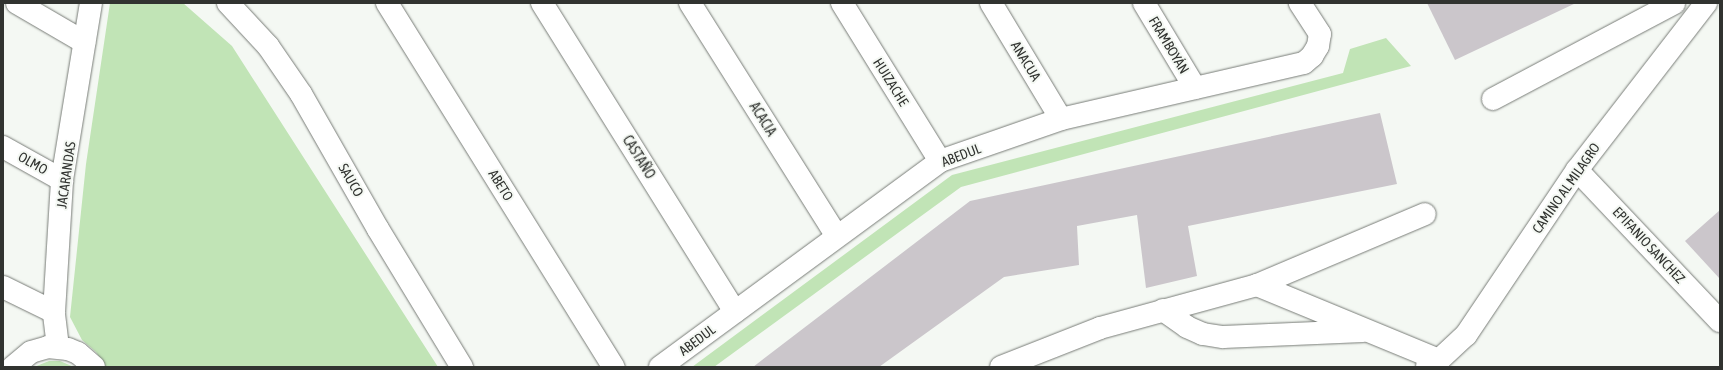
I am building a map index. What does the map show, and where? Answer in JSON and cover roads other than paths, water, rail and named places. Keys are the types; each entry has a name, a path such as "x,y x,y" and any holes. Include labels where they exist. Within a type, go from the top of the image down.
{"street":[{"path":"17,3 84,42"},
{"name":"JACARANDAS","path":"58,347 54,312 62,180 91,3"},
{"name":"SAUCO","path":"228,3 268,46 301,94 378,229 462,367"},
{"name":"ABETO","path":"387,3 614,367"},
{"name":"CASTAÑO","path":"542,3 735,312"},
{"name":"ACACIA","path":"690,3 836,235"},
{"name":"HUIZACHE","path":"842,3 940,161"},
{"name":"ANACUA","path":"991,3 1061,119"},
{"name":"FRAMBOYÁN","path":"1144,3 1195,88"},
{"name":"ABEDUL","path":"660,367 836,235 940,161 1061,119 1294,66 1312,56 1318,46 1320,34 1300,3"},
{"path":"1493,99 1674,3"},
{"name":"CAMINO AL MILAGRO","path":"1432,363 1466,335 1577,170 1706,3"},
{"name":"OLMO","path":"3,147 62,180"},
{"name":"EPIFANIO SANCHEZ","path":"1577,170 1720,321"},
{"path":"1001,367 1100,328 1257,285 1425,214"},
{"path":"1257,285 1368,331 1432,363"},
{"path":"3,287 54,312"},
{"path":"1163,310 1187,328 1203,334 1223,337 1368,331"},
{"path":"13,367 31,352 58,347 78,354 94,367"}]}
